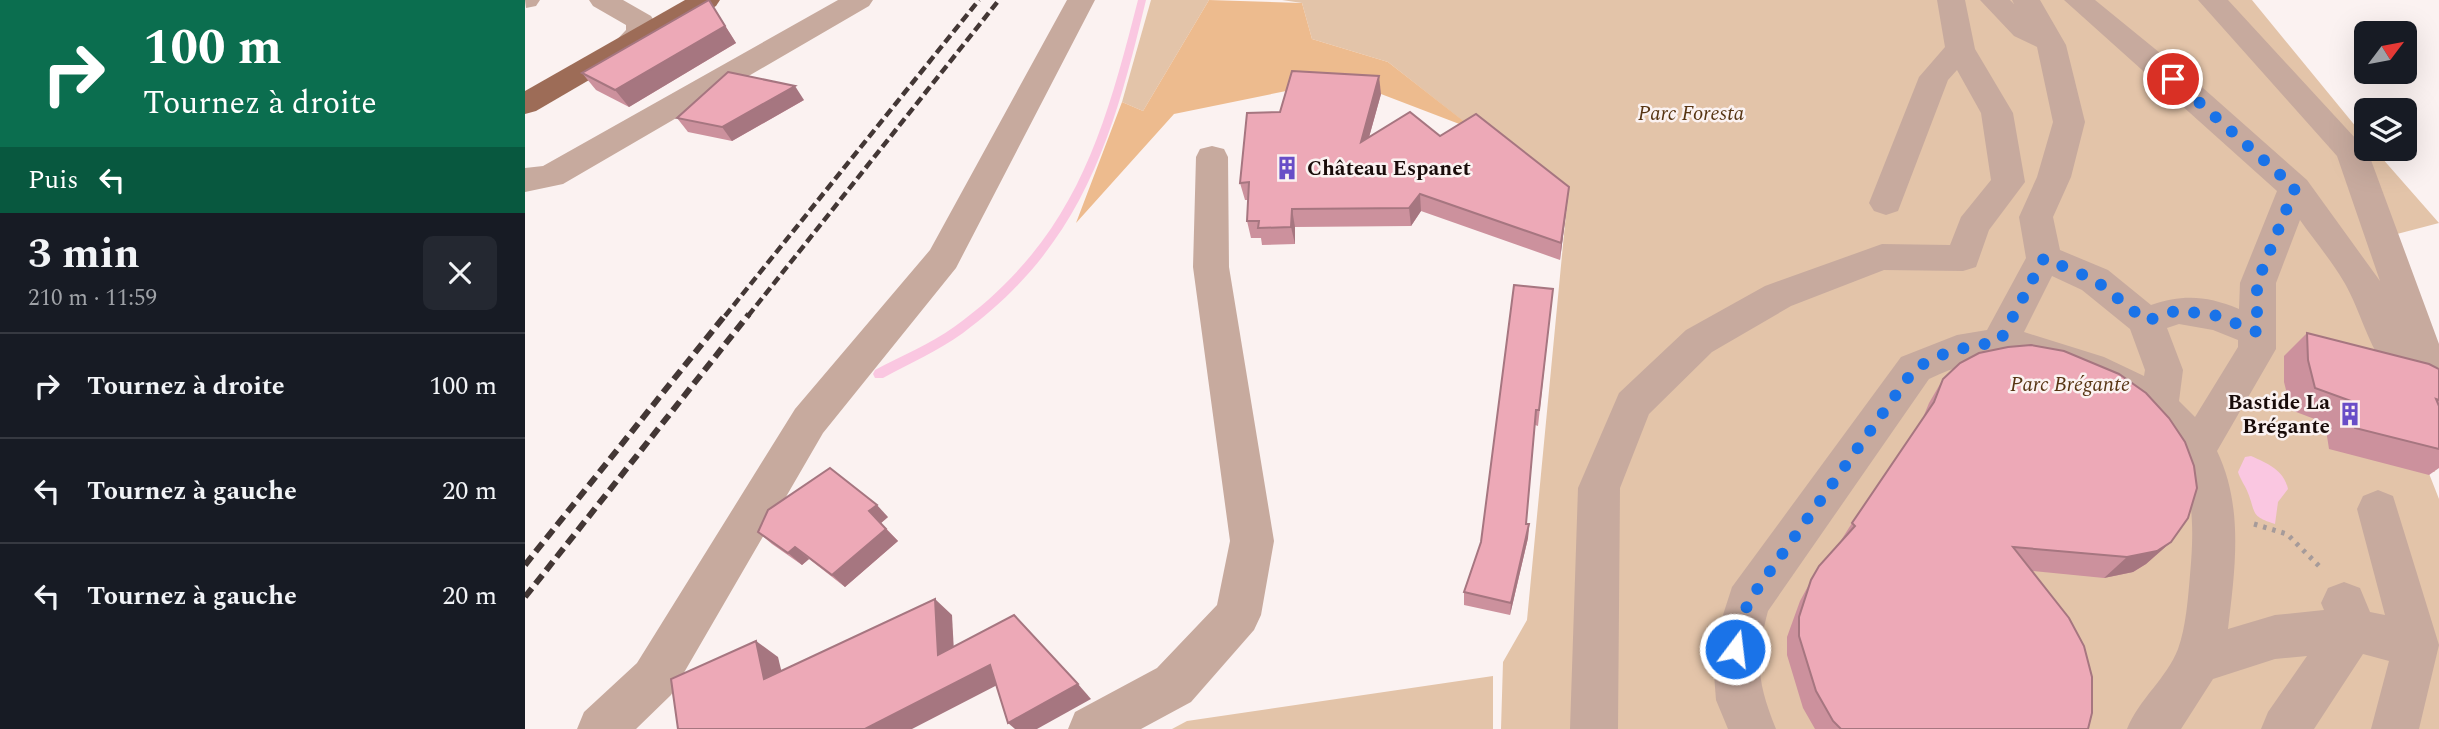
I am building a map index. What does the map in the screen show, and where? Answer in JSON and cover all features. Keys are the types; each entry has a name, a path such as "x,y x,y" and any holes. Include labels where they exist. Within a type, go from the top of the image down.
{"main road":[{"path":"525,81 669,0"},
{"path":"525,104 706,0"}],"street":[{"path":"603,0 641,22 640,33 624,48"},
{"path":"525,180 551,176 859,0"},
{"path":"601,729 654,679 809,421 943,259 1081,0"},
{"path":"1594,729 1599,488 1633,405 1699,341 1778,296 1882,257 1963,258 1973,226 2008,182 1997,113 1960,49 1951,0"},
{"path":"1994,0 2024,30 2051,45"},
{"path":"2000,341 2044,258 2036,217 2054,177 2069,122 2051,45 2026,0"},
{"path":"2078,0 2192,95 2295,188 2359,276 2401,362 2417,375 2428,367 2352,152 2212,0"},
{"path":"1885,203 1934,77 1960,49"},
{"path":"1092,729 1174,685 1238,615 1252,541 1211,267 1212,157"},
{"path":"2196,450 2257,349 2257,283 2295,188"},
{"path":"2044,258 2095,280 2146,321 2164,370 2158,406"},
{"path":"2146,321 2178,310 2218,316 2257,332"},
{"path":"1752,729 1740,700 1735,649 1748,602 1915,368 1950,351 2000,341 2048,352 2108,373 2158,406 2196,450 2214,511 2213,582 2198,661 2151,729"},
{"path":"2378,509 2416,646 2395,729"},
{"path":"2198,661 2348,616 2416,646"},
{"path":"2285,729 2348,616"}],"path":[{"path":"2287,534 2323,571 2348,616"}],"green space":[{"path":"1151,0 1209,0 1143,111 1122,102"},
{"name":"Parc Brégante","path":"1282,0 2252,0 2354,124 2354,161 2385,161 2439,223 2397,234 2424,451 2435,472 2428,471 2439,499 2439,729 1501,729 1503,662 1527,620 1567,203 1388,62 1312,39 1302,3"},
{"path":"1493,676 1493,729 1172,729 1187,721"}],"shaded area":[{"path":"1209,0 1302,3 1312,39 1388,62 1475,130 1381,94 1296,89 1174,114 1076,223 1122,102 1143,111"},
{"path":"2251,456 2274,468 2286,482 2288,489 2278,502 2275,524 2261,519 2255,513 2239,475 2245,457"}],"building":[{"path":"709,0 725,26 615,90 582,73"},
{"path":"1292,71 1379,76 1361,142 1410,112 1440,136 1476,114 1569,187 1561,243 1420,194 1409,208 1292,209 1291,227 1258,228 1259,221 1247,221 1249,182 1240,183 1247,113 1280,112"},
{"path":"728,72 795,86 722,127 677,118"},
{"path":"1514,285 1553,289 1539,410 1536,410 1526,524 1529,524 1511,603 1464,592 1481,542"},
{"path":"2307,333 2429,364 2439,369 2439,400 2436,399 2439,406 2439,449 2355,428 2351,401 2315,388 2308,360"},
{"path":"2031,345 2064,351 2119,374 2146,393 2169,418 2185,442 2194,466 2197,488 2188,518 2171,542 2157,551 2127,557 2013,547 2069,618 2084,646 2092,677 2092,713 2088,729 1841,729 1833,721 1816,691 1799,636 1799,617 1811,580 1819,566 1855,526 1852,523 1934,402 1943,379 1960,363 1979,353"},
{"path":"830,468 877,505 869,511 886,529 832,575 795,547 788,553 758,532 768,510"},
{"path":"935,599 938,655 1014,615 1078,684 1008,723 990,665 865,729 678,729 671,679 756,641 764,679"}],"waterway":[{"path":"879,374 949,336 999,298 1033,262 1061,225 1101,142 1117,97 1142,0"}],"railway":[{"path":"725,316 979,0"},
{"path":"748,316 999,0"},
{"path":"525,565 726,314"},
{"path":"525,597 749,314"}],"place":[{"name":"Château Espanet","path":"1287,168"},
{"name":"Bastide La Brégante","path":"2350,414"}],"route":[{"path":"1735,649 1748,602 1915,368 1950,351 2000,341 2044,258 2095,280 2146,321 2178,310 2218,316 2257,332 2257,283 2295,188 2173,79"}],"park label":[{"name":"Parc Foresta","path":"1691,113"}]}
